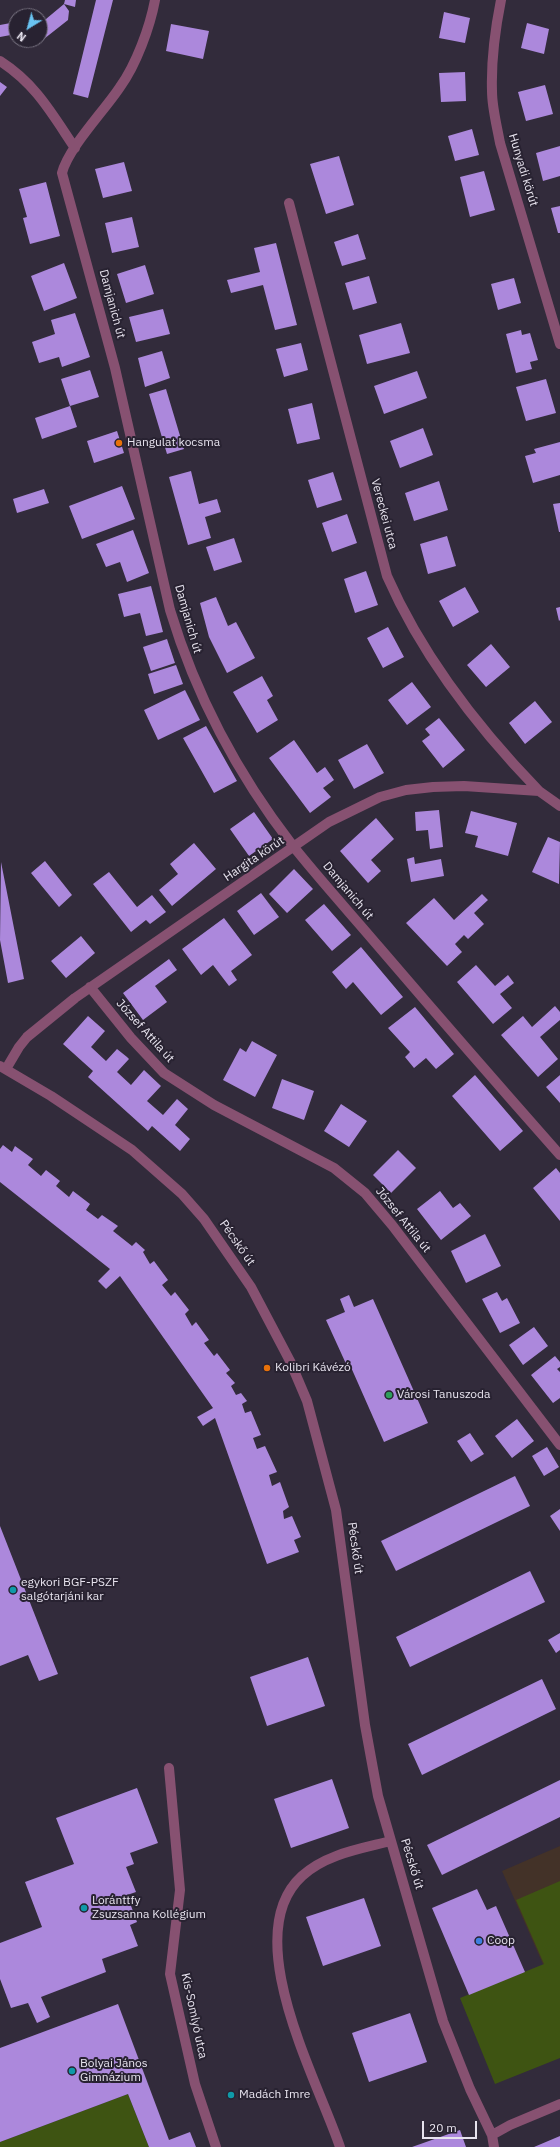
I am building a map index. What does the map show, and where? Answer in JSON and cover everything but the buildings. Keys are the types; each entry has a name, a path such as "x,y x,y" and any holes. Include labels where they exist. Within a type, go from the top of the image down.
{"street":[{"name":"Damjanich út","path":"155,0 140,45 121,86 75,148 63,168 63,179 113,361 170,610 179,640 200,692 234,759 259,799 294,847 448,1028 560,1155"},
{"name":"Hunyadi körút","path":"501,0 494,39 492,93 500,143 560,344"},
{"path":"0,61 16,72 41,97 75,148"},
{"name":"Vereckei utca","path":"289,202 387,576 413,627 454,692 498,748 539,791"},
{"name":"Hargita körút","path":"3,1067 36,1028 90,987 329,822 366,803 400,791 419,788 464,786 539,791"},
{"path":"539,791 560,806"},
{"name":"József Attila út","path":"90,987 150,1059 176,1082 235,1117 315,1156 334,1168 365,1193 392,1225 560,1445"},
{"name":"Pécskő út","path":"3,1067 132,1150 182,1194 204,1219 247,1280 290,1361 307,1401 336,1510 365,1725 378,1796 443,2021 470,2088 492,2136 494,2147"},
{"name":"Kis-Somlyó utca","path":"169,1768 180,1890 170,1974 195,2084 216,2147"},
{"path":"340,2147 290,2015 277,1954 277,1930 280,1911 286,1894 294,1884 317,1866 340,1854 391,1841"},
{"path":"492,2136 510,2125 560,2104"}],"shaded area":[{"path":"560,1846 560,2003 502,1871"}],"green space":[{"path":"560,1881 560,2058 495,2084 460,1998 544,1964 516,1900"},
{"path":"128,2094 149,2147 0,2147 0,2142"}],"place":[{"name":"Hangulat kocsma","path":"119,443"},
{"name":"Kolibri Kávézó","path":"267,1368"},
{"name":"Városi Tanuszoda","path":"389,1395"},
{"name":"egykori BGF-PSZF salgótarjáni kar","path":"13,1590"},
{"name":"Loránttfy Zsuzsanna Kollégium","path":"84,1908"},
{"name":"Coop","path":"479,1941"},
{"name":"Bolyai János Gimnázium","path":"72,2071"},
{"name":"Madách Imre","path":"231,2095"}]}
